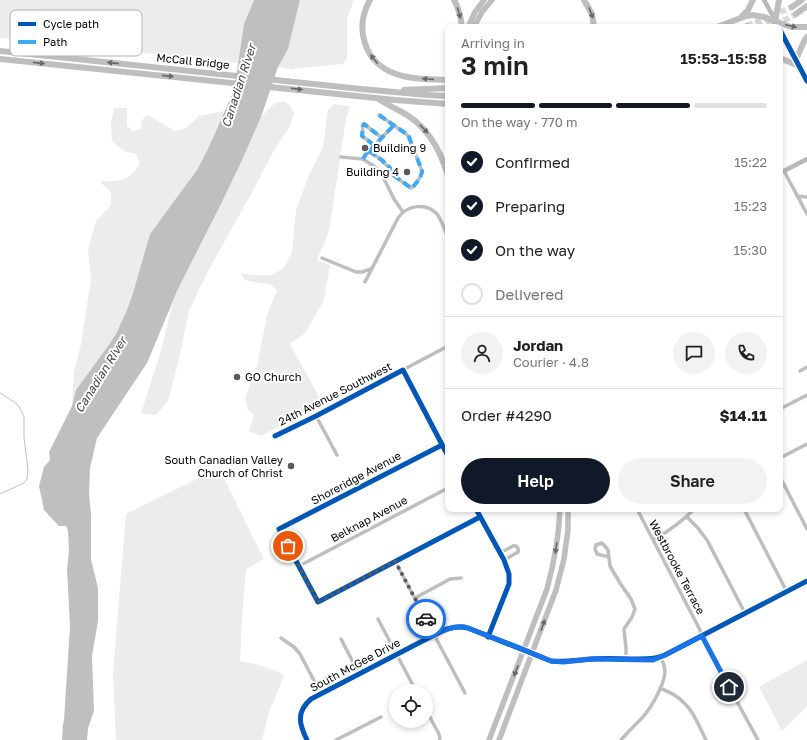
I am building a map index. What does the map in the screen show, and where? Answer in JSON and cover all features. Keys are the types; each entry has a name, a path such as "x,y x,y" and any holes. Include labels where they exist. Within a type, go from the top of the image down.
{"highway":[{"path":"370,0 364,12 362,33 368,51 376,62 397,75 445,80"},
{"path":"454,0 459,10 462,24"},
{"path":"469,24 475,12 484,0"},
{"path":"476,24 482,12 492,0"},
{"path":"584,0 592,14 594,24"},
{"path":"741,17 748,10 753,0"},
{"path":"777,24 779,0"},
{"path":"792,7 802,0"},
{"path":"796,14 807,6"},
{"path":"724,24 741,17 757,15 773,24"},
{"path":"783,26 807,27"},
{"path":"796,59 807,37"},
{"name":"McCall Bridge","path":"0,51 10,52"},
{"name":"McCall Bridge","path":"48,56 384,91"},
{"name":"McCall Bridge","path":"0,59 445,104"},
{"path":"783,59 799,66"},
{"path":"384,91 445,88"},
{"path":"384,91 445,96"},
{"path":"375,97 407,115 420,125 438,149 445,164"},
{"path":"490,740 547,589 553,569 560,527 560,512"},
{"path":"499,740 556,590 564,559 568,530 568,512"}],"main road":[{"path":"764,0 776,24"},
{"path":"783,36 807,80"},
{"path":"783,171 807,159"}],"street":[{"path":"379,115 405,133 409,138 422,174 416,184 411,188 389,172"},
{"path":"374,145 362,136 364,124 382,138"},
{"path":"365,160 374,145 394,125"},
{"path":"369,152 383,161 390,168 389,172"},
{"path":"341,156 365,160 375,167 383,176 394,200 403,212"},
{"path":"383,176 389,172"},
{"path":"783,174 807,214"},
{"path":"797,196 807,197"},
{"path":"365,282 398,218 403,212 417,206 430,209 438,216 445,231"},
{"path":"322,258 356,272 371,269"},
{"name":"24th Avenue Southwest","path":"275,436 445,348"},
{"path":"800,371 807,367"},
{"path":"403,370 445,450"},
{"path":"783,407 807,395"},
{"path":"316,416 336,454"},
{"path":"783,456 807,444"},
{"name":"Shoreridge Avenue","path":"299,566 279,529 442,445"},
{"path":"783,483 807,529"},
{"name":"Belknap Avenue","path":"299,566 445,490"},
{"path":"478,512 504,560 509,574 509,584 488,637"},
{"name":"Westbrooke Terrace","path":"639,512 702,636 758,740"},
{"path":"653,540 668,531 691,512"},
{"path":"746,512 787,592"},
{"path":"299,566 318,602 480,517"},
{"path":"687,517 707,540 745,613"},
{"path":"609,557 597,554 595,549 596,545 602,543 608,550 609,557 610,566 631,599 635,609 632,617 624,629 626,660"},
{"path":"500,553 513,546 518,548 518,552 504,560"},
{"path":"395,561 465,694"},
{"path":"415,598 450,580 461,578"},
{"name":"South McGee Drive","path":"307,740 302,730 300,718 302,710 311,699 449,628 468,628 532,654 557,662 592,659 653,660 807,581"},
{"path":"378,619 412,684"},
{"path":"281,638 294,647 300,654 321,694"},
{"path":"341,639 360,674"},
{"path":"621,740 645,714 660,688 665,672 661,657"},
{"path":"660,688 675,696 688,707 706,740"},
{"path":"336,740 381,717"},
{"path":"433,723 439,734 440,740"}],"shaded area":[{"path":"0,0 254,0 244,24 238,63 142,53 142,10 10,10 10,39 0,38"},
{"path":"300,0 354,0 347,19 347,58 343,64 291,69 278,67 288,49"},
{"path":"283,101 290,105 294,113 290,126 273,152 209,269 189,311 168,401 156,415 141,413 159,357 173,302 178,289 222,202 261,117 275,103"},
{"path":"334,104 350,106 346,119 329,231 317,260 330,265 324,300 305,333 290,344 323,404 261,436 249,431 254,415 248,410 245,398 257,366 267,315 277,290 271,285 244,280 241,273 252,275 271,275 284,268 292,252 296,210 309,175 323,147 328,110"},
{"path":"114,108 127,108 127,126 133,131 142,129 141,121 148,115 175,131 186,128 199,116 224,111 197,170 150,234 127,310 116,334 76,390 72,406 74,372 81,344 91,280 88,249 96,221 111,205 111,192 101,183 102,181 124,179 132,174 140,164 136,154 124,151 112,141 111,123"},
{"path":"219,468 264,559 246,569 240,661 256,664 281,673 284,676 269,712 262,740 116,740 113,673 126,514"},
{"path":"807,660 807,706 782,731 759,687"}],"water":[{"name":"Canadian River","path":"254,0 300,0 288,49 278,67 261,117 242,160 178,289 147,363 97,438 90,468 89,494 91,514 91,559 98,588 98,621 92,656 94,711 88,728 87,740 62,740 70,626 67,569 69,551 68,531 66,526 59,526 44,510 39,486 44,467 50,460 49,452 72,406 76,390 116,334 127,310 150,234 197,170 234,90 244,24"}],"waterway":[{"path":"0,393 17,404 24,417 24,437 28,470 27,479 24,483 0,494"}],"tunnel":[{"path":"752,24 792,7"},
{"path":"778,24 796,14"},
{"path":"763,24 772,19"}],"marked path":[{"path":"379,115 409,137 422,171 419,180 411,188 389,172 382,175"},
{"path":"374,145 362,136 364,124 382,138"},
{"path":"363,159 394,125"},
{"path":"369,151 390,168 389,172"}],"cycle path":[{"path":"783,36 807,81"},
{"path":"275,436 403,370 445,450"},
{"path":"442,445 279,529 318,602 480,517"},
{"path":"478,512 504,560 509,574 509,584 488,637"},
{"path":"307,740 302,729 300,718 303,709 311,699 446,629 454,627 468,628 551,661 654,658 665,655 807,581"}],"way so far":[{"path":"288,546 318,602 395,561 426,619"}],"place":[{"name":"Building 9","path":"365,148"},
{"name":"Building 4","path":"407,172"},
{"name":"GO Church","path":"237,377"},
{"name":"South Canadian Valley Church of Christ","path":"291,466"}],"route":[{"path":"426,619 434,635 449,628 465,627 551,661 563,662 592,659 653,660 702,636 729,687"}]}
